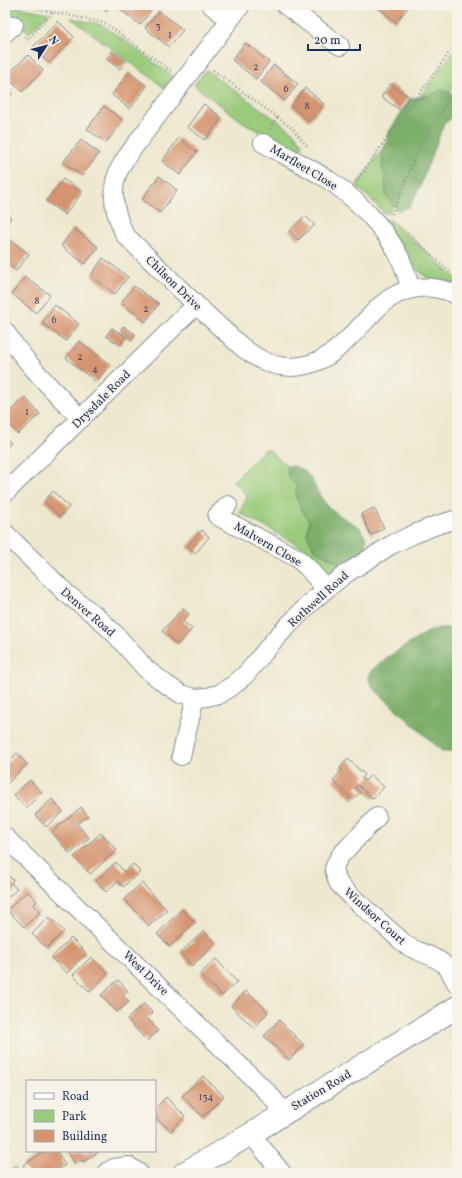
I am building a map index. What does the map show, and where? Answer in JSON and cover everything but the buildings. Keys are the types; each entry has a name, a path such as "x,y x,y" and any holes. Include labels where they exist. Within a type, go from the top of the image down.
{"main road":[{"name":"Station Road","path":"184,1173 251,1134 284,1112 457,1007"}],"street":[{"path":"211,5 230,20"},
{"name":"Chilson Drive","path":"242,5 199,60 120,167 116,179 113,200 118,222 125,235 196,305 246,350 261,360 277,366 301,366 318,361 332,354 387,300 400,292 410,289 430,287 448,290 457,294"},
{"path":"285,5 340,46"},
{"name":"Marfleet Close","path":"263,143 326,178 347,194 364,210 382,228 392,243 406,274 410,289"},
{"name":"Drysdale Road","path":"5,493 196,305"},
{"path":"5,331 21,355 38,375 81,419"},
{"name":"Malvern Close","path":"228,504 217,516 297,558 326,589"},
{"name":"Rothwell Road","path":"195,698 219,694 235,684 247,674 275,639 308,605 347,573 391,545 434,526 457,519"},
{"name":"Denver Road","path":"5,533 67,594 95,615 146,669 181,694 195,698"},
{"path":"181,756 195,698"},
{"name":"Windsor Court","path":"377,817 340,856 334,869 337,880 352,897 406,945 438,960 445,965 457,984"},
{"name":"West Drive","path":"5,837 263,1087 284,1112"},
{"path":"251,1134 282,1173"},
{"path":"106,1173 114,1168 129,1166 138,1173"}],"path":[{"path":"19,5 105,23 184,80"},
{"path":"347,194 457,42"},
{"path":"199,60 292,128 308,146 300,164"},
{"path":"390,218 417,153 457,85"}],"green space":[{"path":"12,6 49,13 29,33 8,9"},
{"path":"71,18 103,25 174,77 166,89"},
{"path":"457,46 457,80 415,154 389,214 383,212 356,186"},
{"path":"206,70 292,131 303,144 298,153 243,122 194,85"},
{"path":"440,90 457,95 457,113 444,124 420,187 409,207 398,211 386,196 385,176 382,169 383,153 389,132 410,99 431,95"},
{"path":"383,219 390,220 457,279 457,284 432,280 418,270 411,263"},
{"path":"268,449 319,495 362,550 346,563 328,573 303,548 239,512 247,497 233,481 264,450"},
{"path":"288,466 293,466 303,470 311,478 328,508 360,528 366,538 366,549 358,560 348,564 335,561 314,549 307,534 309,521 296,498 297,486 288,475"},
{"path":"439,628 448,628 455,636 457,636 457,746 452,751 442,751 371,686 369,679 371,671 385,659 426,633"}]}
